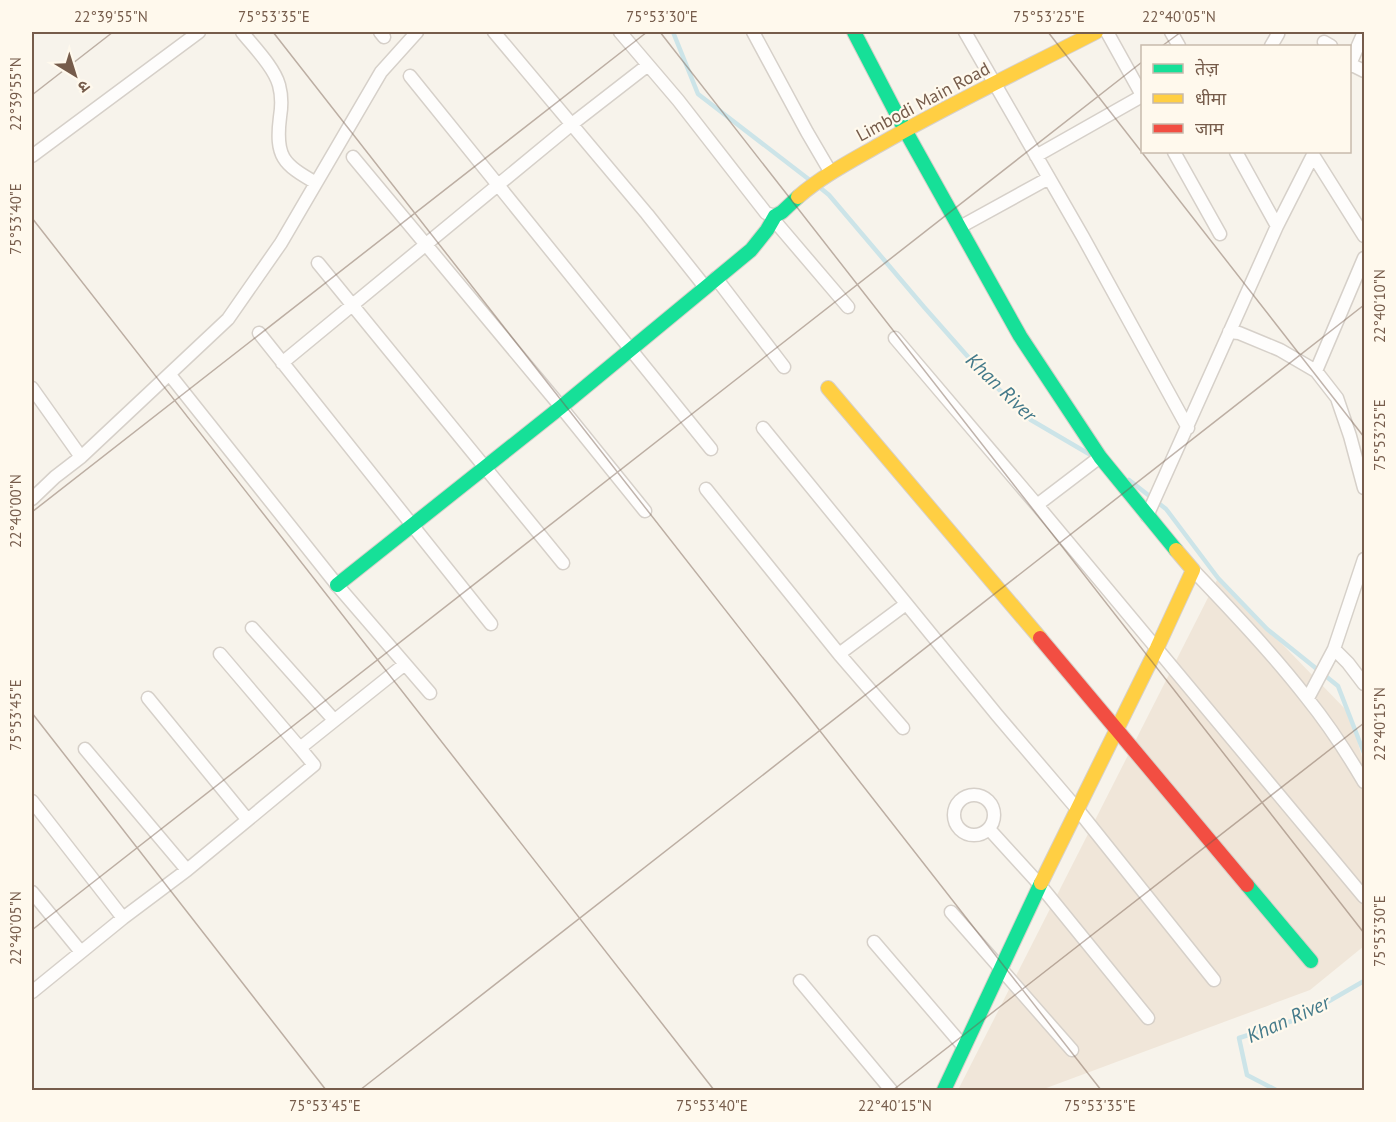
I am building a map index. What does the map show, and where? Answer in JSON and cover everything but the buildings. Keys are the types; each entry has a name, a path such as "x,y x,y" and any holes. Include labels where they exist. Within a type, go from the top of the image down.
{"street":[{"path":"32,156 199,32"},
{"path":"242,32 278,81 282,96 279,143 281,153 289,165 316,183"},
{"path":"32,499 81,457 228,319 281,243 381,72 417,32"},
{"path":"494,32 647,214 784,367"},
{"path":"620,32 678,100 766,213 774,218 848,307"},
{"path":"753,32 829,174"},
{"path":"854,32 905,130 1020,336 1100,457 1193,570 1308,698 1365,782"},
{"path":"965,32 1188,428"},
{"name":"Limbodi Main Road","path":"337,585 561,407 751,250 774,218 807,189 905,130 1096,32"},
{"path":"1107,32 1141,92"},
{"path":"1351,63 1365,32"},
{"path":"282,363 572,124 648,65"},
{"path":"410,76 711,449"},
{"path":"1036,156 1141,97"},
{"path":"1175,153 1220,234"},
{"path":"1237,153 1277,226"},
{"path":"1147,516 1277,226 1313,153"},
{"path":"1313,153 1365,236"},
{"path":"353,157 645,511"},
{"path":"960,227 1049,178"},
{"path":"1316,370 1365,258"},
{"path":"318,263 563,562"},
{"path":"1229,332 1239,333 1280,350 1316,370 1337,398 1365,488"},
{"path":"259,333 491,624"},
{"path":"895,338 1038,504 1365,897"},
{"path":"170,375 337,585 430,693"},
{"path":"32,388 81,457"},
{"path":"828,388 978,563 1311,961"},
{"path":"763,428 1078,810 1214,980"},
{"path":"1038,504 1100,457"},
{"path":"706,489 839,654 903,728"},
{"path":"1308,698 1334,649 1365,559"},
{"path":"944,1090 1040,885 1193,570"},
{"path":"839,654 906,604"},
{"path":"252,628 334,720"},
{"path":"1334,649 1365,684"},
{"path":"32,992 123,918 187,870 314,765 220,654"},
{"path":"300,748 405,664"},
{"path":"148,698 247,819"},
{"path":"85,749 187,870"},
{"path":"32,801 123,918"},
{"path":"989,829 1040,885 1148,1018"},
{"path":"32,892 81,952"},
{"path":"951,912 1072,1050"},
{"path":"874,942 964,1047"},
{"path":"800,981 891,1090"}],"shaded area":[{"path":"1218,578 1350,714 1364,765 1364,946 1310,990 1041,1090 958,1090"}],"waterway":[{"name":"Khan River","path":"673,32 698,94 811,181"},
{"name":"Khan River","path":"818,186 829,195 985,376 1031,420 1089,454"},
{"name":"Khan River","path":"1129,480 1166,509 1218,578 1267,629 1338,686 1364,753"},
{"name":"Khan River","path":"1276,1090 1247,1075 1239,1038 1298,1019 1364,981"}],"traffic: fast":[{"path":"854,32 905,130 1020,336 1100,457 1176,550"},
{"path":"337,585 561,407 751,250 775,216 798,197"},
{"path":"944,1090 1041,883"},
{"path":"1247,885 1311,961"}],"traffic: slow":[{"path":"798,197 837,169 906,130 1096,32"},
{"path":"828,388 1040,638"},
{"path":"1041,883 1193,570 1176,550"}],"traffic: jam":[{"path":"1040,638 1247,885"}]}
